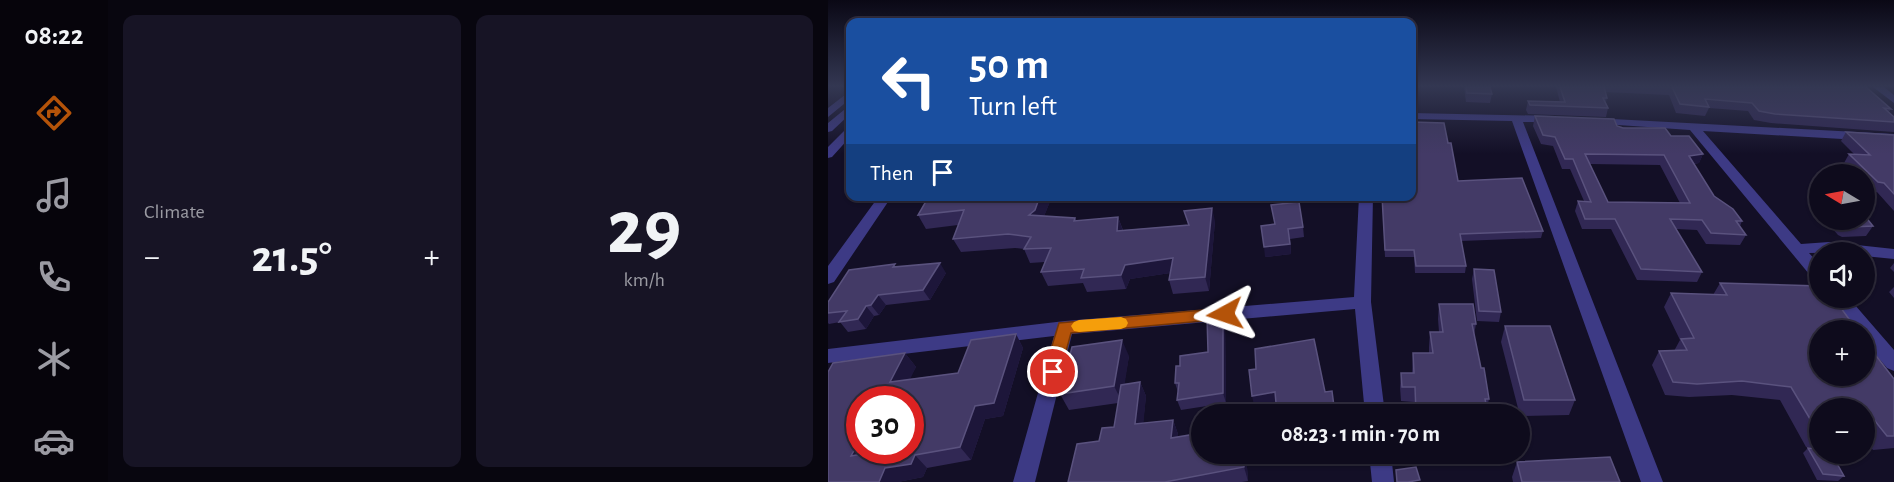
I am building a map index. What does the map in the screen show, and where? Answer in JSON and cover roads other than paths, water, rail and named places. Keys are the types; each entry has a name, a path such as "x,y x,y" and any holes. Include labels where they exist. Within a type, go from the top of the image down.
{"street":[{"path":"828,129 842,109"},
{"path":"1416,116 1563,120"},
{"path":"1516,118 1652,482"},
{"path":"1586,120 1894,138"},
{"path":"1692,125 1809,263"},
{"path":"828,154 846,135"},
{"path":"828,278 882,201"},
{"path":"1366,201 1363,302 1374,404"},
{"path":"1797,249 1829,248 1894,254"},
{"path":"828,356 1065,328 1363,302"},
{"path":"1847,308 1894,363"},
{"path":"1024,482 1065,328"},
{"path":"1381,464 1383,482"}]}
